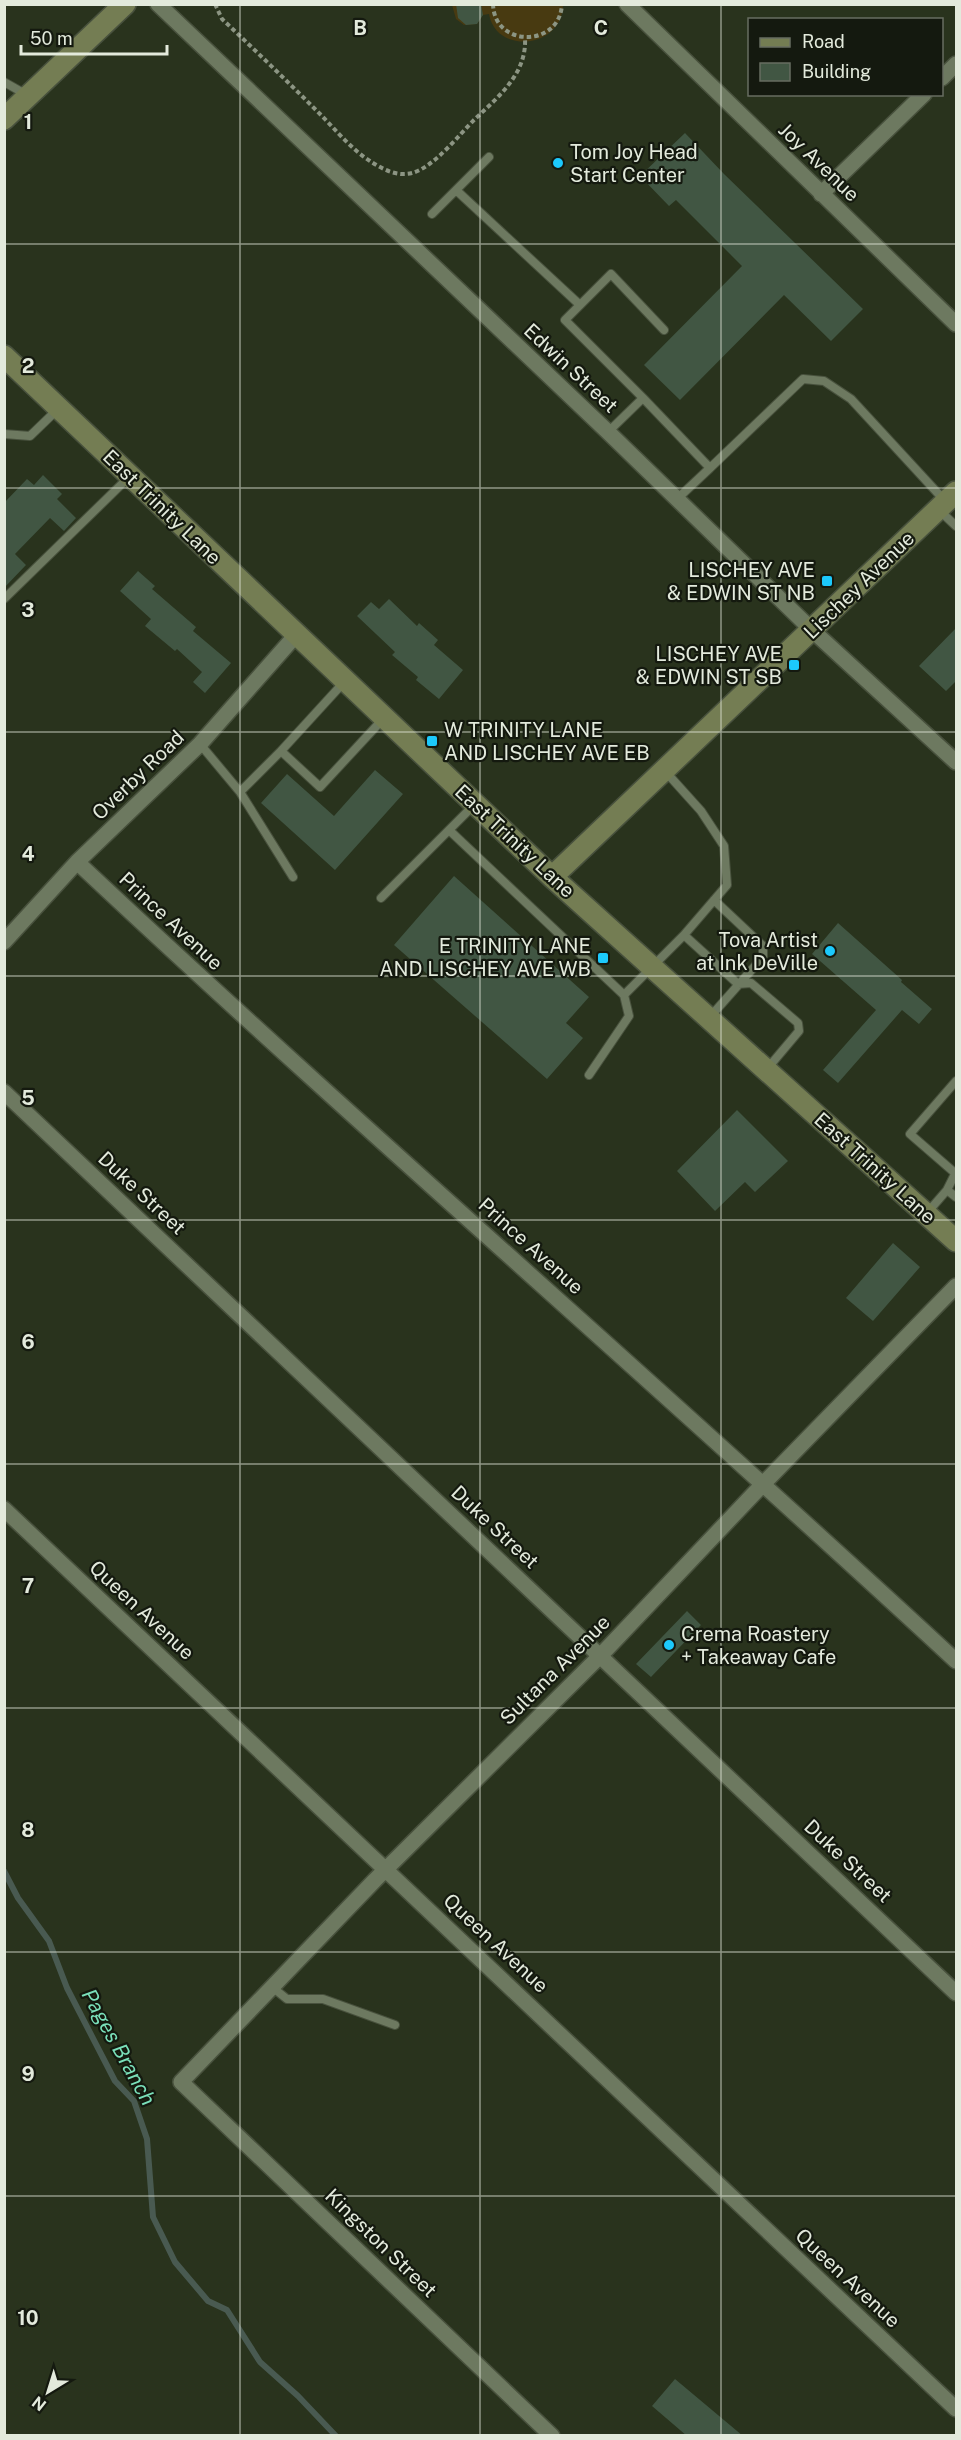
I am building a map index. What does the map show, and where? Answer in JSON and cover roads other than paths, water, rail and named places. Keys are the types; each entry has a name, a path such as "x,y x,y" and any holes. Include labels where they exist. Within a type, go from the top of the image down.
{"main road":[{"path":"4,119 125,4"},
{"name":"East Trinity Lane","path":"4,356 552,877 957,1241"},
{"name":"Lischey Avenue","path":"552,877 947,501"}],"street":[{"name":"Edwin Street","path":"158,4 608,432 812,630 957,762"},
{"name":"Joy Avenue","path":"627,4 957,324"},
{"path":"943,77 957,64"},
{"path":"821,194 922,96"},
{"name":"Overby Road","path":"4,942 77,862 200,744 296,635"},
{"name":"Prince Avenue","path":"77,862 233,1008 764,1483 957,1661"},
{"name":"Duke Street","path":"4,1092 957,1993"},
{"name":"Sultana Avenue","path":"181,2082 386,1869 601,1655 764,1483 957,1286"},
{"name":"Queen Avenue","path":"4,1509 957,2409"},
{"name":"Kingston Street","path":"181,2082 552,2436"}],"lane":[{"path":"4,82 28,95"},
{"path":"432,214 489,157"},
{"path":"456,190 580,305"},
{"path":"664,330 611,274 565,320 710,468"},
{"path":"677,499 803,379 824,381 851,399 947,501 957,526"},
{"path":"608,432 643,398"},
{"path":"4,434 30,436 59,408"},
{"path":"4,599 130,476"},
{"path":"240,792 345,681"},
{"path":"281,751 320,787 384,718"},
{"path":"200,744 240,792 293,877"},
{"path":"624,995 684,935 727,885 724,846 701,811 665,770"},
{"path":"381,898 475,804"},
{"path":"449,830 624,995 629,1016 589,1075"},
{"path":"709,1019 763,957 763,946 714,900"},
{"path":"684,935 738,984 751,983 798,1023 799,1030 766,1070"},
{"path":"926,1214 947,1190 956,1173 910,1134 957,1081"},
{"path":"947,1190 957,1197"},
{"path":"272,1987 287,1999 323,1999 395,2025"}],"waterway":[{"name":"Pages Branch","path":"4,1871 18,1898 49,1941 67,1988 115,2081 134,2101 147,2139 153,2217 175,2262 208,2301 227,2310 260,2362 298,2396 336,2436"}],"place":[{"name":"Tom Joy Head Start Center","path":"558,163"},
{"name":"LISCHEY AVE & EDWIN ST NB","path":"827,581"},
{"name":"LISCHEY AVE & EDWIN ST SB","path":"794,665"},
{"name":"W TRINITY LANE AND LISCHEY AVE EB","path":"432,741"},
{"name":"Tova Artist at Ink DeVille","path":"830,951"},
{"name":"E TRINITY LANE AND LISCHEY AVE WB","path":"603,958"},
{"name":"Crema Roastery + Takeaway Cafe","path":"669,1645"}]}
